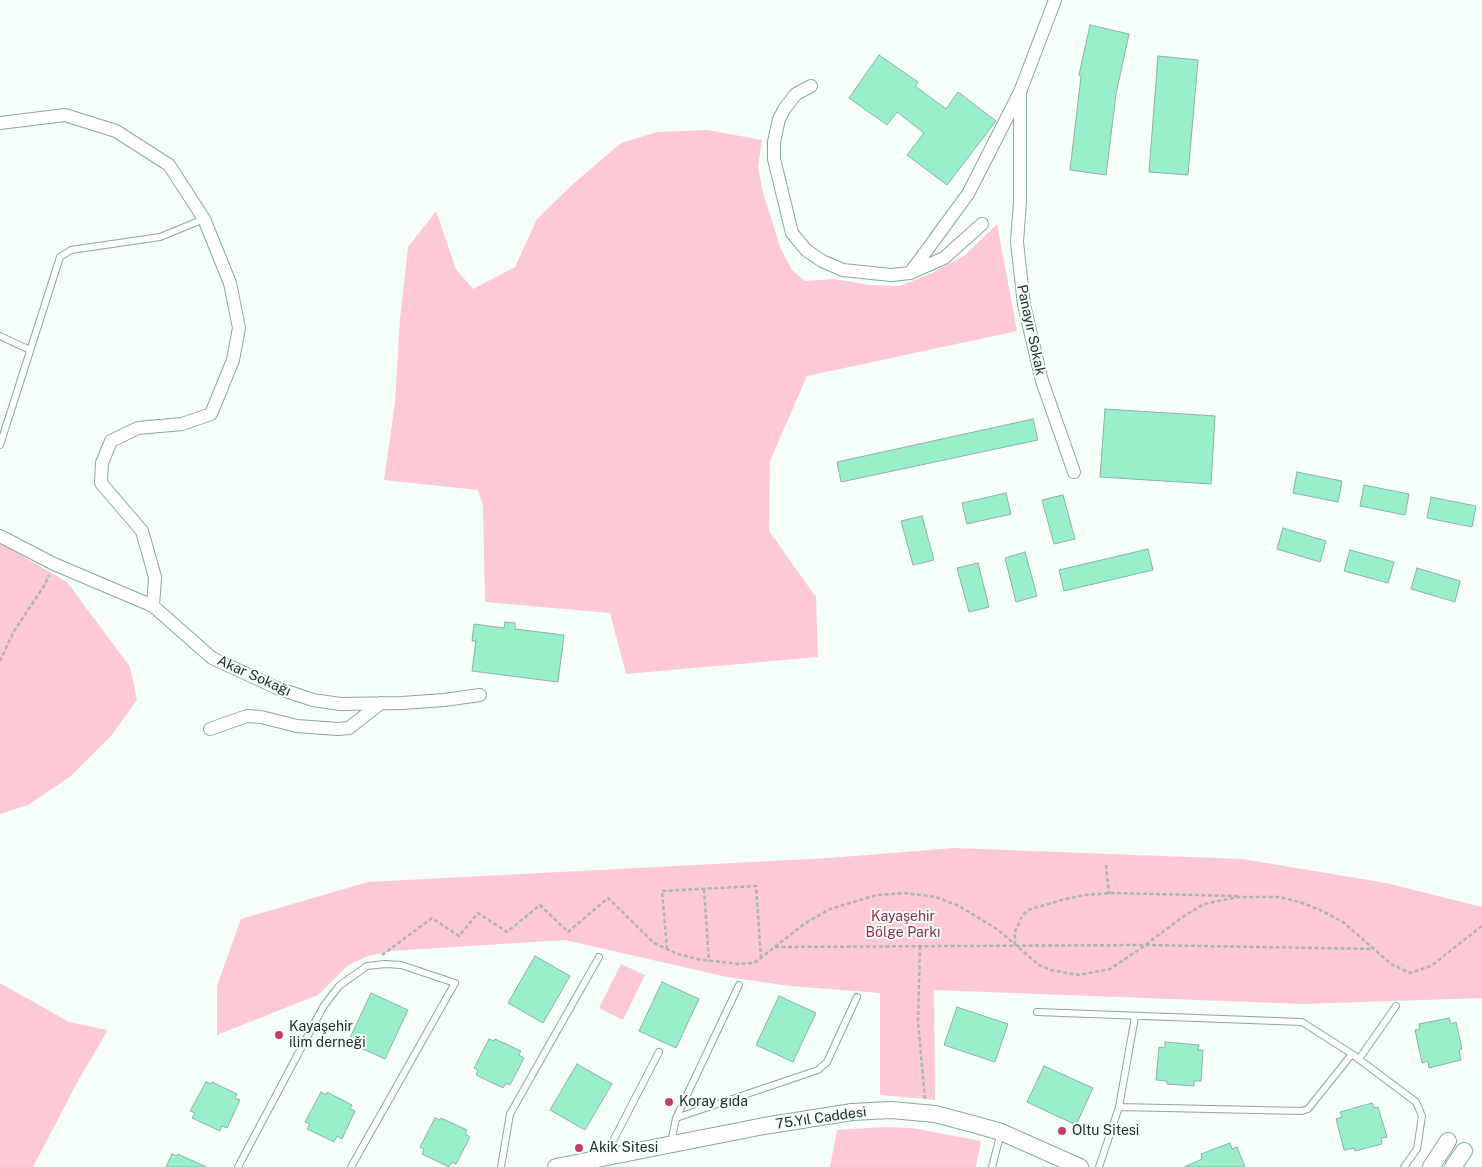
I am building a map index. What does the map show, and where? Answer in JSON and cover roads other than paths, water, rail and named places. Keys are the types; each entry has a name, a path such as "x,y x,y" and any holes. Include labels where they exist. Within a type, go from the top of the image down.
{"street":[{"path":"910,273 968,194 1020,92 1055,0"},
{"path":"811,86 796,94 785,108 779,119 774,142 774,159 792,233 806,250 822,261 843,270 891,275 910,273 944,258 982,224"},
{"name":"Panayır Sokak","path":"1020,92 1020,201 1017,242 1024,305 1042,381 1074,472"},
{"path":"0,123 65,115 116,131 169,165 204,219 230,284 239,328 233,360 211,414 182,424 138,428 111,441 102,463 100,482 142,531 155,577 153,606"},
{"name":"Akar Sokağı","path":"0,536 54,564 153,606 212,658 277,688 313,700 340,704 381,703 444,700 480,695"},
{"path":"210,729 247,716 297,726 349,728 381,703"},
{"name":"75.Yıl Caddesi","path":"556,1167 852,1112 890,1110 927,1113 1001,1132 1080,1167"},
{"path":"1431,1167 1448,1141"},
{"path":"1453,1167 1464,1151"}],"lane":[{"path":"0,445 58,261 64,254 71,250 160,237 204,219"},
{"path":"0,336 30,350"},
{"path":"500,1167 510,1114 599,958"},
{"path":"238,1167 323,1007 339,986 367,966 401,965 455,983 351,1167"},
{"path":"671,1145 676,1118 739,985"},
{"path":"676,1118 818,1070 827,1062 857,997"},
{"path":"1359,1059 1396,1006"},
{"path":"1037,1012 1302,1022 1352,1054 1416,1102 1422,1116 1417,1150 1404,1167"},
{"path":"1099,1167 1119,1107 1135,1017"},
{"path":"613,1156 613,1141 658,1052"},
{"path":"1119,1107 1302,1111 1308,1108 1352,1054"},
{"path":"992,1167 1001,1132"}],"place":[{"name":"Kayaşehir ilim derneği","path":"279,1035"},
{"name":"Koray gıda","path":"669,1102"},
{"name":"Oltu Sitesi","path":"1062,1131"},
{"name":"Akik Sitesi","path":"579,1148"}],"park label":[{"name":"Kayaşehir Bölge Parkı","path":"903,926"}]}
